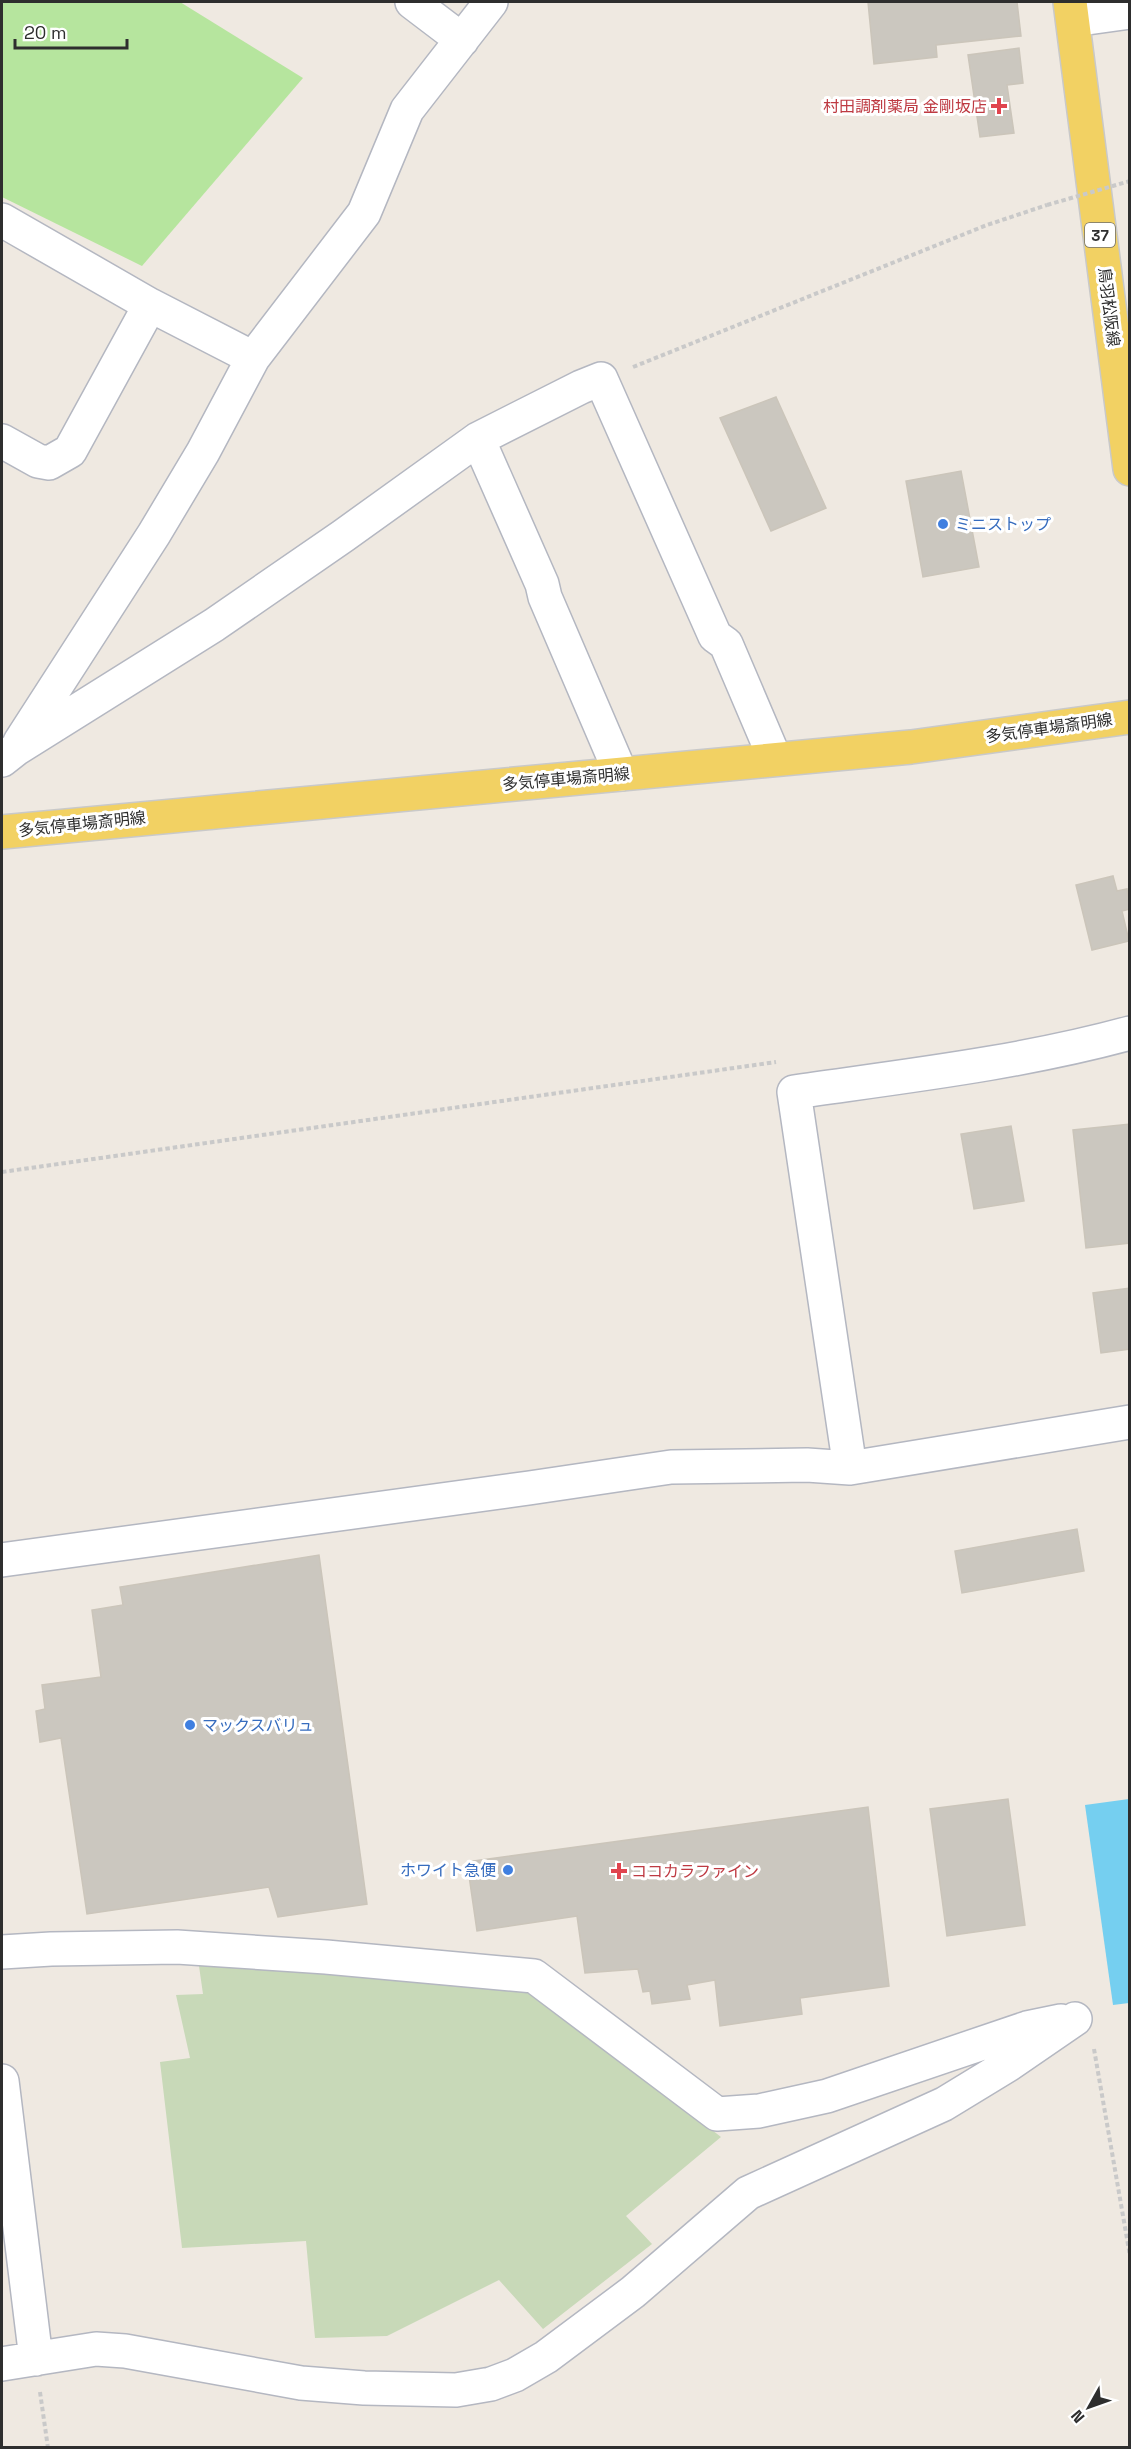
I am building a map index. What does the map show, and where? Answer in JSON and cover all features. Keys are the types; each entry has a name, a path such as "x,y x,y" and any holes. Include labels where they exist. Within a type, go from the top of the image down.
{"main road":[{"name":"鳥羽松阪線","path":"1071,11 1130,469"},
{"name":"多気停車場斎明線","path":"2,832 911,747 1130,717"}],"street":[{"path":"412,2 462,40"},
{"path":"9,754 154,534 203,452 253,358 364,213 408,110 491,2"},
{"path":"1071,11 1130,12"},
{"path":"2,220 150,305 253,358"},
{"path":"2,441 38,461 50,463 70,451 150,305"},
{"path":"9,754 214,625 344,536 478,439 581,387 601,380 715,636 726,644 775,759"},
{"path":"478,439 543,584 545,597 621,774"},
{"path":"850,1468 794,1092 978,1065 1081,1046 1130,1033"},
{"path":"2,1560 671,1467 807,1465 850,1468 1130,1422"},
{"path":"2,1952 177,1947 326,1957 534,1976 717,2114 759,2110 827,2096 1028,2028 1075,2019"},
{"path":"2,2364 96,2349 125,2351 301,2383 364,2388 456,2390 491,2384 515,2375 546,2357 624,2299 748,2193 944,2104 1008,2066 1075,2019"},
{"path":"2,2081 36,2359"}],"path":[{"path":"601,380 987,225 1130,181"},
{"path":"2,1172 774,1060 820,1088"},
{"path":"1075,2019 1093,2042 1130,2256"},
{"path":"36,2359 48,2448"}],"green space":[{"path":"2,2 180,2 303,78 142,266 2,197"},
{"path":"198,1959 527,1985 721,2137 626,2216 652,2244 543,2329 499,2280 387,2336 315,2338 306,2241 182,2248 160,2062 190,2058 176,1995 203,1994"}],"water":[{"path":"1129,1799 1129,2003 1113,2005 1085,1805"}],"building":[{"path":"868,2 1017,2 1021,36 936,45 937,57 874,64"},
{"path":"1019,48 1023,83 1007,85 1014,133 980,137 968,55"},
{"path":"776,397 826,508 771,531 720,418"},
{"name":"ミニストップ","path":"961,471 979,567 923,577 906,481"},
{"path":"1113,876 1117,891 1127,889 1130,909 1122,911 1129,941 1092,950 1076,885"},
{"path":"1130,1124 1130,1243 1086,1248 1073,1130"},
{"path":"1011,1126 1024,1201 974,1209 961,1134"},
{"path":"1130,1288 1130,1349 1101,1353 1093,1293"},
{"path":"1077,1529 1084,1571 962,1593 955,1551"},
{"name":"マックスバリュ","path":"319,1555 367,1904 278,1917 269,1887 87,1914 61,1738 40,1742 36,1711 45,1709 42,1685 101,1677 92,1610 123,1605 120,1587"},
{"path":"1008,1799 1025,1925 947,1936 930,1809"},
{"path":"868,1807 889,1986 800,1998 802,2014 720,2026 715,1980 687,1985 690,1999 652,2004 650,1991 643,1992 638,1969 585,1973 577,1916 477,1931 467,1862"}],"place":[{"name":"村田調剤薬局 金剛坂店","path":"999,106"},
{"name":"ミニストップ","path":"943,524"},
{"name":"マックスバリュ","path":"190,1725"},
{"name":"ホワイト急便","path":"508,1870"},
{"name":"ココカラファイン","path":"619,1871"}]}
